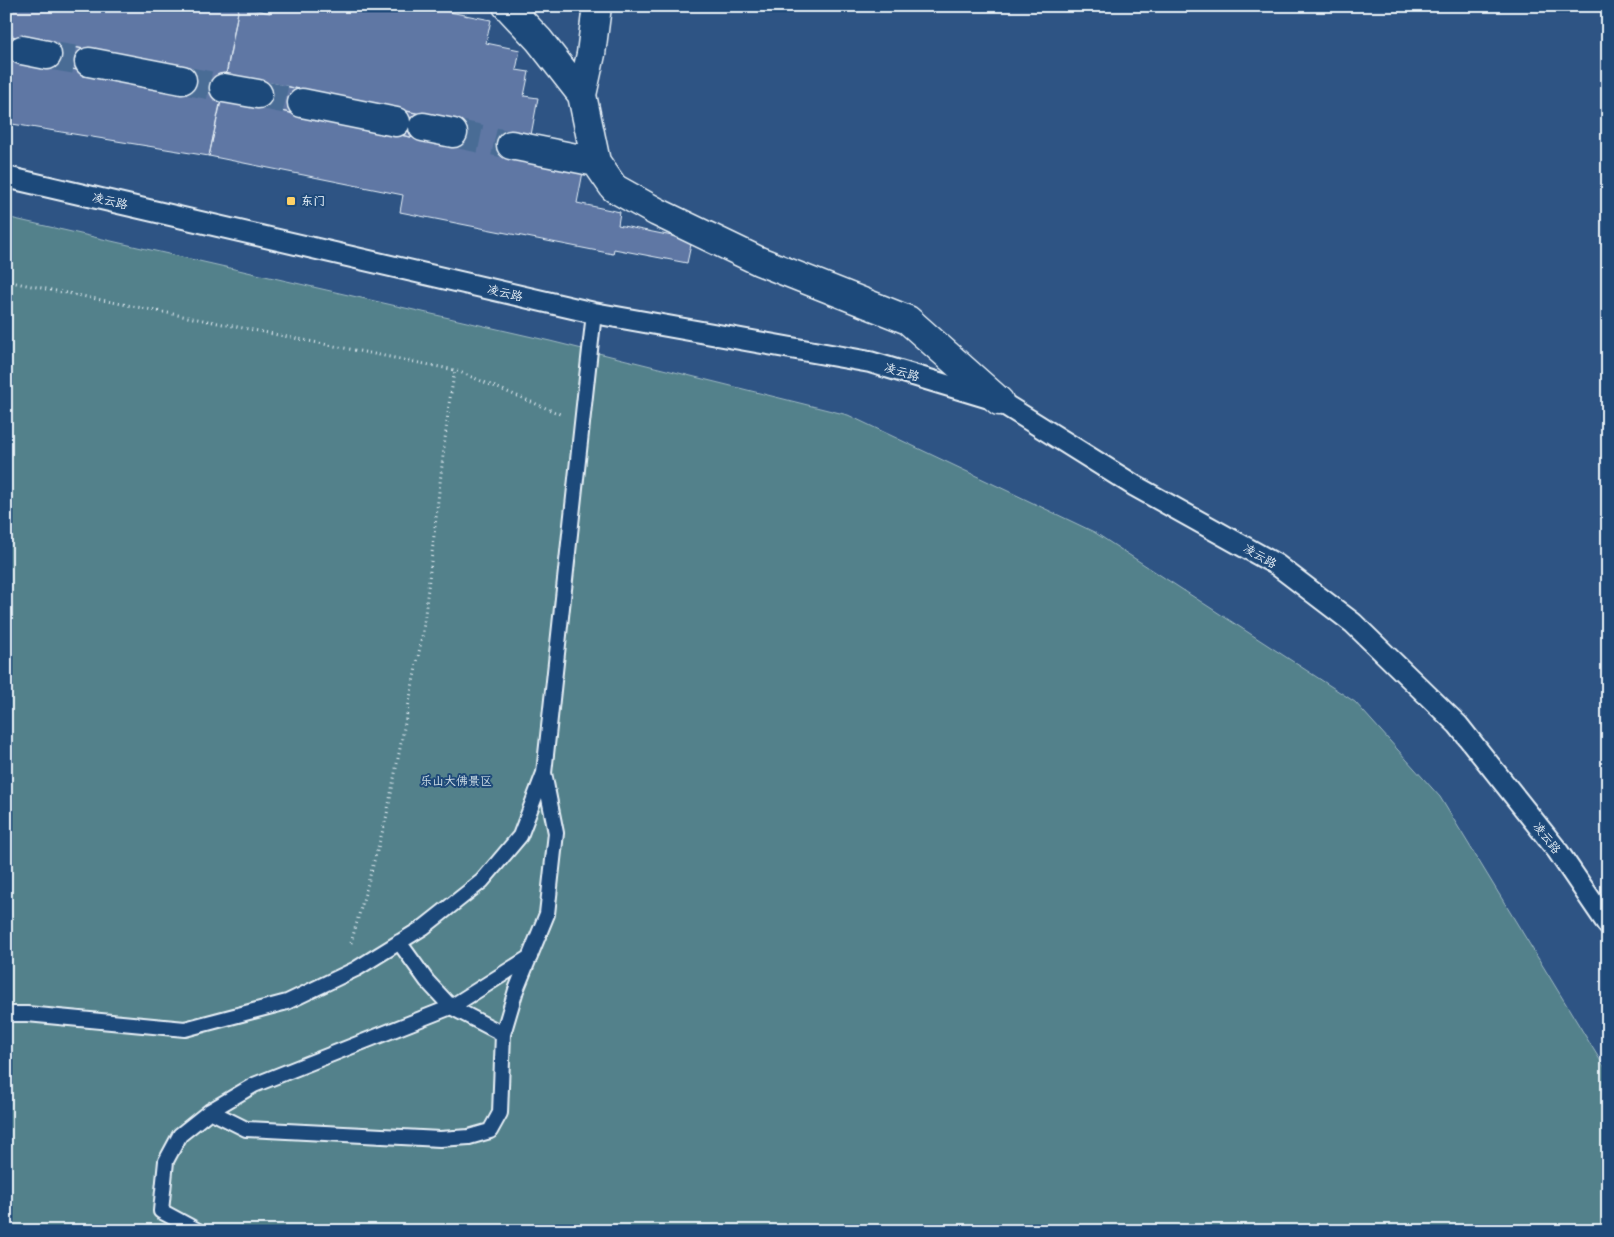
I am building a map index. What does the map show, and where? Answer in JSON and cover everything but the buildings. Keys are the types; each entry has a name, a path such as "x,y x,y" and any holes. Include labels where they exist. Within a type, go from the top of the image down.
{"street":[{"path":"507,6 539,40 582,95"},
{"path":"597,6 591,54 582,95 596,162 614,188 657,212 759,261 908,320 999,401"},
{"path":"89,62 182,80"},
{"path":"224,88 258,94"},
{"path":"302,103 396,122"},
{"path":"423,128 453,133"},
{"path":"511,145 596,162"},
{"name":"凌云路","path":"6,177 594,313 870,362 999,401 1136,486 1277,565 1353,623 1458,725 1557,850 1608,925"}],"lane":[{"path":"6,1014 27,1014 185,1029 286,1002 356,969 424,927 482,881 520,836 544,773 594,313"},
{"path":"210,1111 246,1128 440,1139 469,1137 490,1131 500,1113 503,1034 516,990 547,914 556,833 544,773"},
{"path":"399,942 427,981 451,1006 503,1034"},
{"path":"198,1231 161,1211 166,1161 180,1135 210,1111 254,1085 451,1006 530,957"}],"path":[{"path":"466,16 470,6"},
{"path":"6,281 455,370 581,423"},
{"path":"342,975 386,819 421,641 449,404 455,370"}],"green space":[{"name":"乐山大佛景区","path":"6,217 550,341 848,415 1094,532 1355,702 1440,797 1608,1073 1608,1231 6,1231"}],"tunnel":[{"path":"47,55 89,62"},
{"path":"182,80 224,88"},
{"path":"258,94 302,103"},
{"path":"453,133 511,145"}],"place":[{"name":"东门","path":"291,201"}]}
